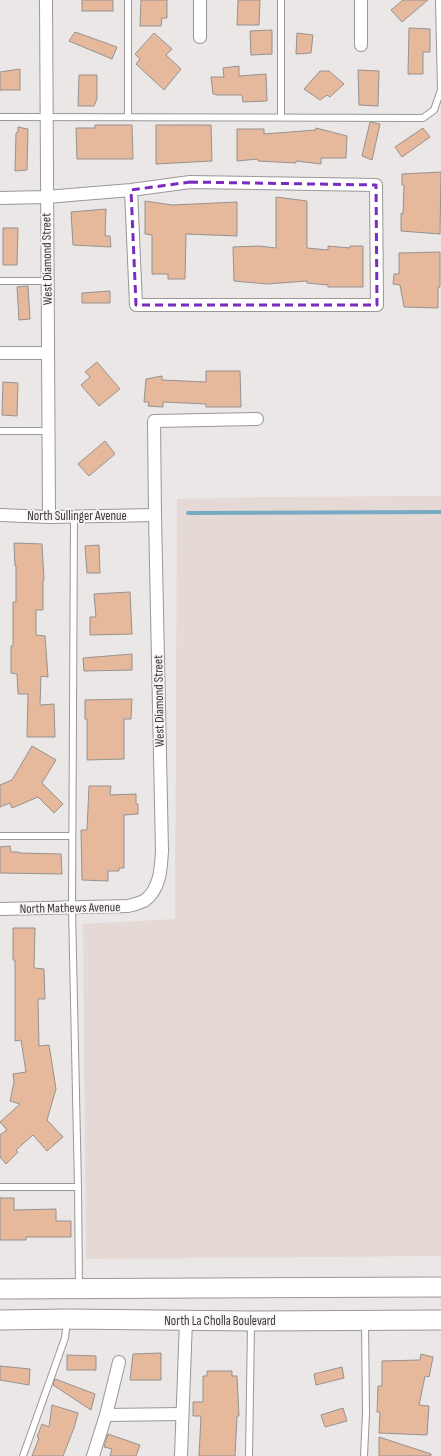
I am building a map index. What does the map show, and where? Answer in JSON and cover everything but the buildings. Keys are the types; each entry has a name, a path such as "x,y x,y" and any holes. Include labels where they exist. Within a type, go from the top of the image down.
{"main road":[{"path":"0,1289 441,1287"},
{"name":"North La Cholla Boulevard","path":"0,1320 441,1320"}],"street":[{"name":"West Diamond Street","path":"46,0 49,517"},
{"path":"200,0 200,37"},
{"path":"361,0 362,45"},
{"path":"0,198 46,197 131,190 190,182 376,185 378,305 136,305 131,190"},
{"path":"0,353 48,353"},
{"name":"West Diamond Street","path":"156,887 161,871 162,851 154,421 257,419"},
{"name":"North Sullinger Avenue","path":"0,515 74,517 155,515"},
{"name":"North Mathews Avenue","path":"0,909 128,906 144,900 156,887"},
{"path":"181,1456 186,1320"},
{"path":"93,1456 106,1415 119,1362"},
{"path":"106,1415 182,1414"}],"lane":[{"path":"128,0 128,117"},
{"path":"281,0 281,117"},
{"path":"0,116 423,118 434,110 441,90 439,0"},
{"path":"0,281 47,282"},
{"path":"0,431 49,431"},
{"path":"74,517 72,908 79,1289"},
{"path":"0,836 72,836"},
{"path":"0,1187 78,1187"},
{"path":"23,1456 65,1338 67,1319"},
{"path":"249,1456 251,1321"},
{"path":"364,1456 366,1413 365,1321"}],"highlighted area":[{"path":"190,182 376,185 377,305 136,305 131,190"}],"shaded area":[{"path":"441,496 441,1256 86,1259 83,924 175,919 177,499"}],"waterway":[{"path":"188,513 441,512"}]}
